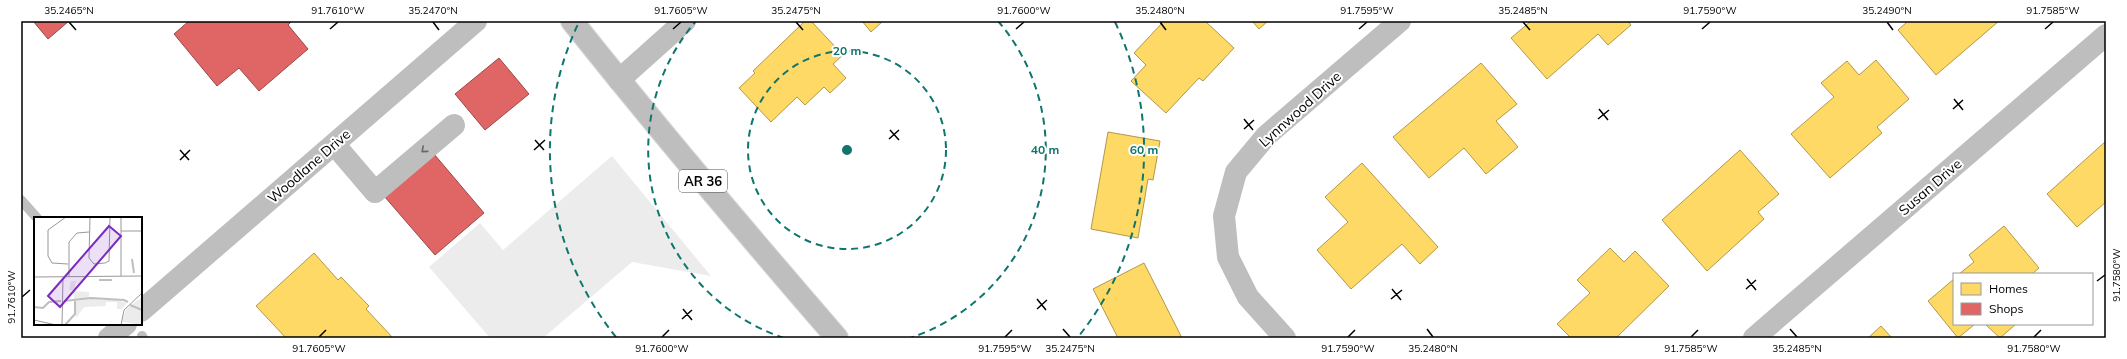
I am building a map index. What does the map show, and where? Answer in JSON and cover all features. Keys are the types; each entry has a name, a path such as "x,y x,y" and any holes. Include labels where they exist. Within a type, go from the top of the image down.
{"street":[{"name":"Woodlane Drive","path":"142,310 476,21"},
{"name":"AR 36","path":"572,21 724,207 838,338"},
{"path":"619,80 685,21"},
{"name":"Lynnwood Drive","path":"1285,338 1248,297 1228,257 1224,216 1236,172 1266,136 1400,21"},
{"name":"Susan Drive","path":"1754,338 2106,35"},
{"path":"334,144 375,192 454,125"},
{"path":"110,338 125,325"}],"shaded area":[{"path":"612,156 711,276 632,262 543,338 490,338 429,267 480,223 503,250"}],"building: Homes":[{"path":"805,21 811,21 843,55 833,64 846,78 830,93 824,87 805,105 797,97 771,122 739,88 755,73 753,71"},
{"path":"862,21 883,21 871,32"},
{"path":"1164,21 1205,21 1234,48 1203,81 1199,78 1166,113 1131,81 1146,65 1134,53"},
{"path":"1252,21 1268,21 1259,29"},
{"path":"1531,21 1628,21 1631,25 1608,45 1598,34 1547,79 1511,38"},
{"path":"1906,21 1999,21 1936,75 1898,30 1907,22"},
{"path":"1876,60 1909,99 1877,127 1882,133 1830,178 1791,134 1834,97 1821,83 1847,61 1859,75"},
{"path":"1481,63 1517,104 1496,121 1518,147 1486,174 1464,148 1429,178 1393,137"},
{"path":"1108,132 1160,141 1153,180 1148,179 1138,238 1091,229"},
{"path":"2106,141 2106,202 2077,227 2047,194"},
{"path":"1740,150 1779,194 1758,212 1764,219 1707,271 1662,220"},
{"path":"1362,163 1438,247 1420,264 1402,244 1351,289 1317,250 1348,222 1325,197"},
{"path":"2004,226 2039,268 2033,273 1960,273 1974,262 1969,255"},
{"path":"1610,248 1624,262 1635,251 1669,286 1616,338 1571,338 1557,324 1590,293 1577,280"},
{"path":"314,253 338,280 341,277 369,306 366,309 393,338 286,338 256,306"},
{"path":"1144,263 1182,338 1118,338 1093,289"},
{"path":"1953,280 1953,325 1974,325 1958,338 1928,301"},
{"path":"1986,325 2015,325 2000,338"},
{"path":"1881,326 1892,338 1868,338"}],"building: Shops":[{"path":"33,21 69,21 48,39"},
{"path":"189,21 292,21 288,25 308,49 259,91 239,68 217,86 174,34"},
{"path":"499,58 529,94 485,130 455,94"},
{"path":"434,154 484,213 435,255 384,196"}],"waterway":[{"path":"21,200 36,217"}]}
